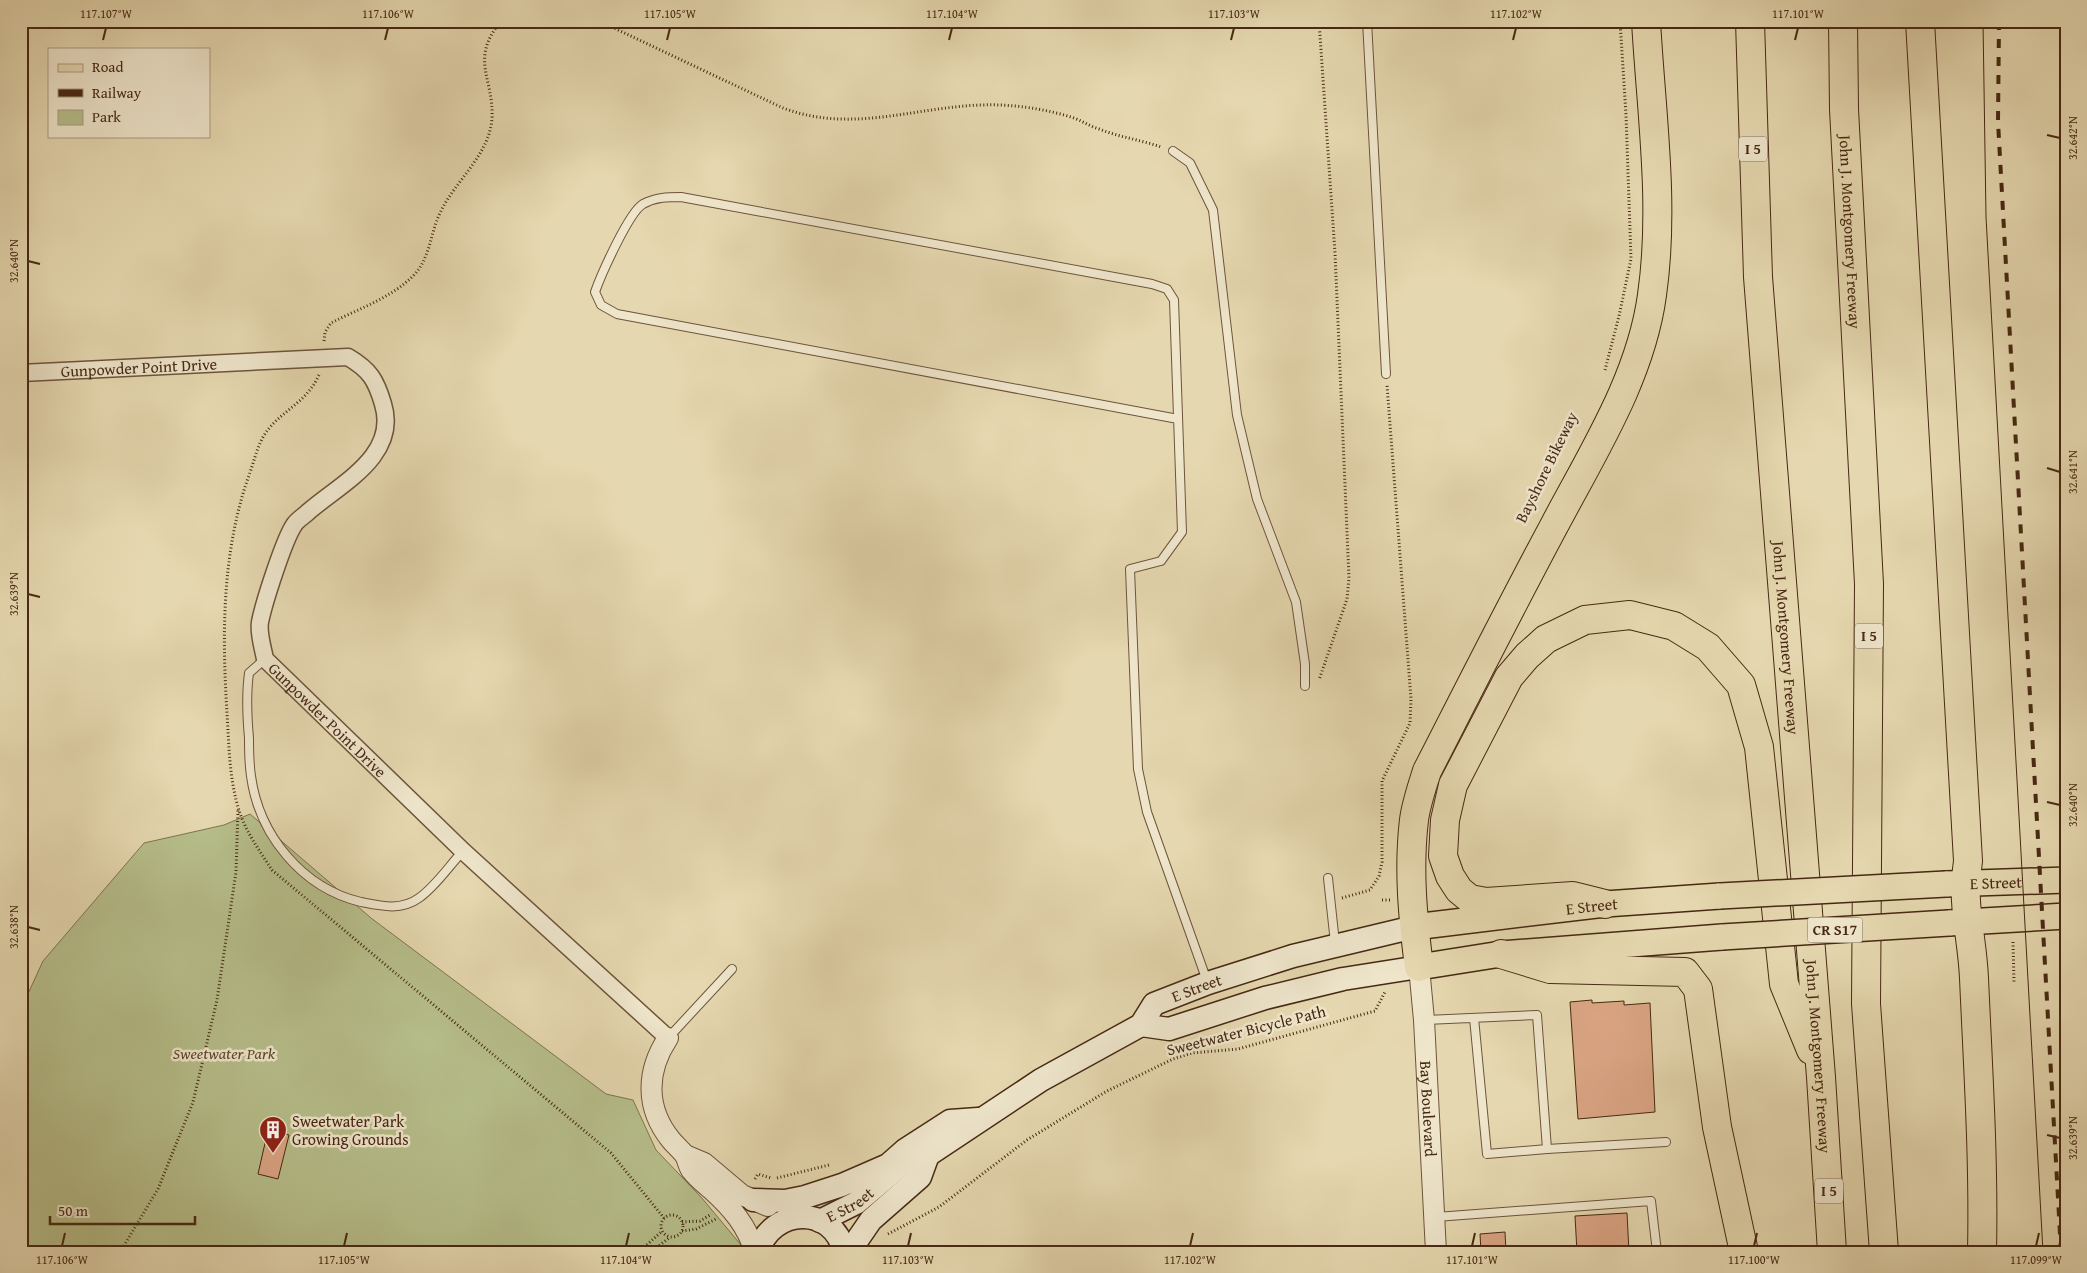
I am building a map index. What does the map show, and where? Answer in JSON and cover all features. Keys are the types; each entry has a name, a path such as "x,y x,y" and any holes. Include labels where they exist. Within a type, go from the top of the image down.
{"highway":[{"path":"1419,967 1414,927 1411,868 1414,818 1427,772 1599,442 1634,368 1647,320 1652,296 1656,249 1656,192 1646,21"},
{"name":"John J. Montgomery Freeway","path":"1750,21 1758,277 1821,1077 1832,1252"},
{"name":"John J. Montgomery Freeway","path":"1843,21 1844,109 1869,584 1866,1004 1884,1252"},
{"path":"1920,21 1968,861 1955,884 1957,922 1972,950 1982,1140 1982,1252"},
{"path":"1605,904 1573,896 1486,902 1470,899 1459,890 1450,876 1443,856 1445,820 1453,785 1509,676 1527,656 1546,639 1585,620 1630,615 1674,626 1708,646 1740,685 1759,747 1784,984 1821,1077"},
{"path":"1501,954 1550,969 1684,972 1698,989 1717,1127 1744,1252"}],"main road":[{"name":"E Street","path":"820,1221 856,1203 901,1164 928,1155 1041,1080 1141,1025 1154,1004 1208,983 1335,945 1414,927 1605,904 1720,896 2066,880"},
{"name":"E Street","path":"1141,1025 1169,1029 1265,998 1343,979 1501,954 1722,937 2066,916"},
{"path":"753,1200 785,1201 805,1198 888,1165 905,1150 950,1121 982,1118"},
{"name":"E Street","path":"849,1252 871,1220 920,1177 928,1155"},
{"path":"756,1252 760,1242 769,1230 781,1221 795,1217 820,1221 838,1236 844,1252"}],"street":[{"name":"Gunpowder Point Drive","path":"21,373 348,358 366,368 378,387 386,414 384,436 374,456 359,473 294,524 283,550 260,623 265,659 463,850 668,1038"},
{"name":"Bay Boulevard","path":"1419,967 1424,1020 1436,1252"},
{"path":"668,1038 658,1052 652,1070 650,1089 659,1123 685,1155 691,1171 730,1207 749,1232 756,1252"},
{"path":"685,1155 704,1163 742,1195 795,1217"}],"lane":[{"path":"1367,21 1386,374"},
{"path":"1173,151 1190,163 1213,210 1236,415 1257,499 1296,602 1305,664 1305,686"},
{"path":"1178,419 617,314 601,305 595,292 600,277 629,222 642,204 662,197 691,199 1167,288 1174,300 1182,532 1161,561 1130,569 1138,769 1147,812 1208,983"},
{"path":"265,659 249,674 247,688 251,776 258,805 269,832 287,857 310,878 333,893 379,906 400,907 419,898 463,850"},
{"path":"1328,878 1335,945"},
{"path":"668,1038 732,969"},
{"path":"1424,1020 1537,1015 1547,1149"},
{"path":"1474,1018 1487,1154 1666,1142"},
{"path":"1434,1217 1651,1202 1657,1252"}],"path":[{"path":"501,21 492,33 484,52 492,118 489,135 481,152 453,189 440,212 425,259 415,275 404,284 331,324 325,332 321,370 308,395 272,424 263,438 238,507 233,530 224,607 223,647 230,770 238,808 250,836 272,870 611,1153 664,1218"},
{"path":"599,21 805,117 852,121 966,106 1000,105 1035,108 1072,118 1100,130 1138,139 1173,151"},
{"path":"1318,685 1347,600 1349,578 1335,252 1319,21"},
{"path":"1603,378 1620,316 1630,259 1626,115 1620,21"},
{"path":"1330,902 1370,890 1379,876 1382,862 1382,781 1410,723 1411,699 1386,374"},
{"path":"120,1252 158,1189 193,1102 217,1000 232,902 236,872 238,808"},
{"path":"1382,900 1391,900 1392,891"},
{"path":"2013,942 2014,983"},
{"name":"Sweetwater Bicycle Path","path":"883,1236 939,1207 1027,1140 1107,1091 1173,1059 1192,1053 1238,1049 1376,1011 1385,995"},
{"path":"758,1174 770,1178 781,1178 829,1164"},
{"path":"651,1252 682,1231 696,1229 716,1219 710,1215 700,1221 682,1222 674,1215 664,1218 660,1224 662,1232 670,1238"},
{"path":"682,1222 682,1231"},
{"path":"639,1252 662,1232"}],"green space":[{"name":"Sweetwater Park","path":"250,814 371,918 606,1094 633,1100 656,1150 701,1197 741,1245 741,1252 21,1252 21,1009 43,961 144,843 224,825"}],"building":[{"path":"1592,1000 1592,1003 1624,1001 1624,1005 1650,1003 1655,1112 1578,1119 1570,1002"},
{"name":"Sweetwater Park Growing Grounds","path":"268,1130 289,1135 278,1179 258,1174"},
{"path":"1627,1213 1629,1252 1577,1252 1575,1216"},
{"path":"1505,1232 1506,1252 1481,1252 1480,1234"}],"tram line":[{"path":"1983,21 1986,217 2043,1252"}],"railway":[{"path":"1999,21 1998,122 2061,1252"}],"place":[{"name":"Sweetwater Park Growing Grounds","path":"273,1154"}]}
